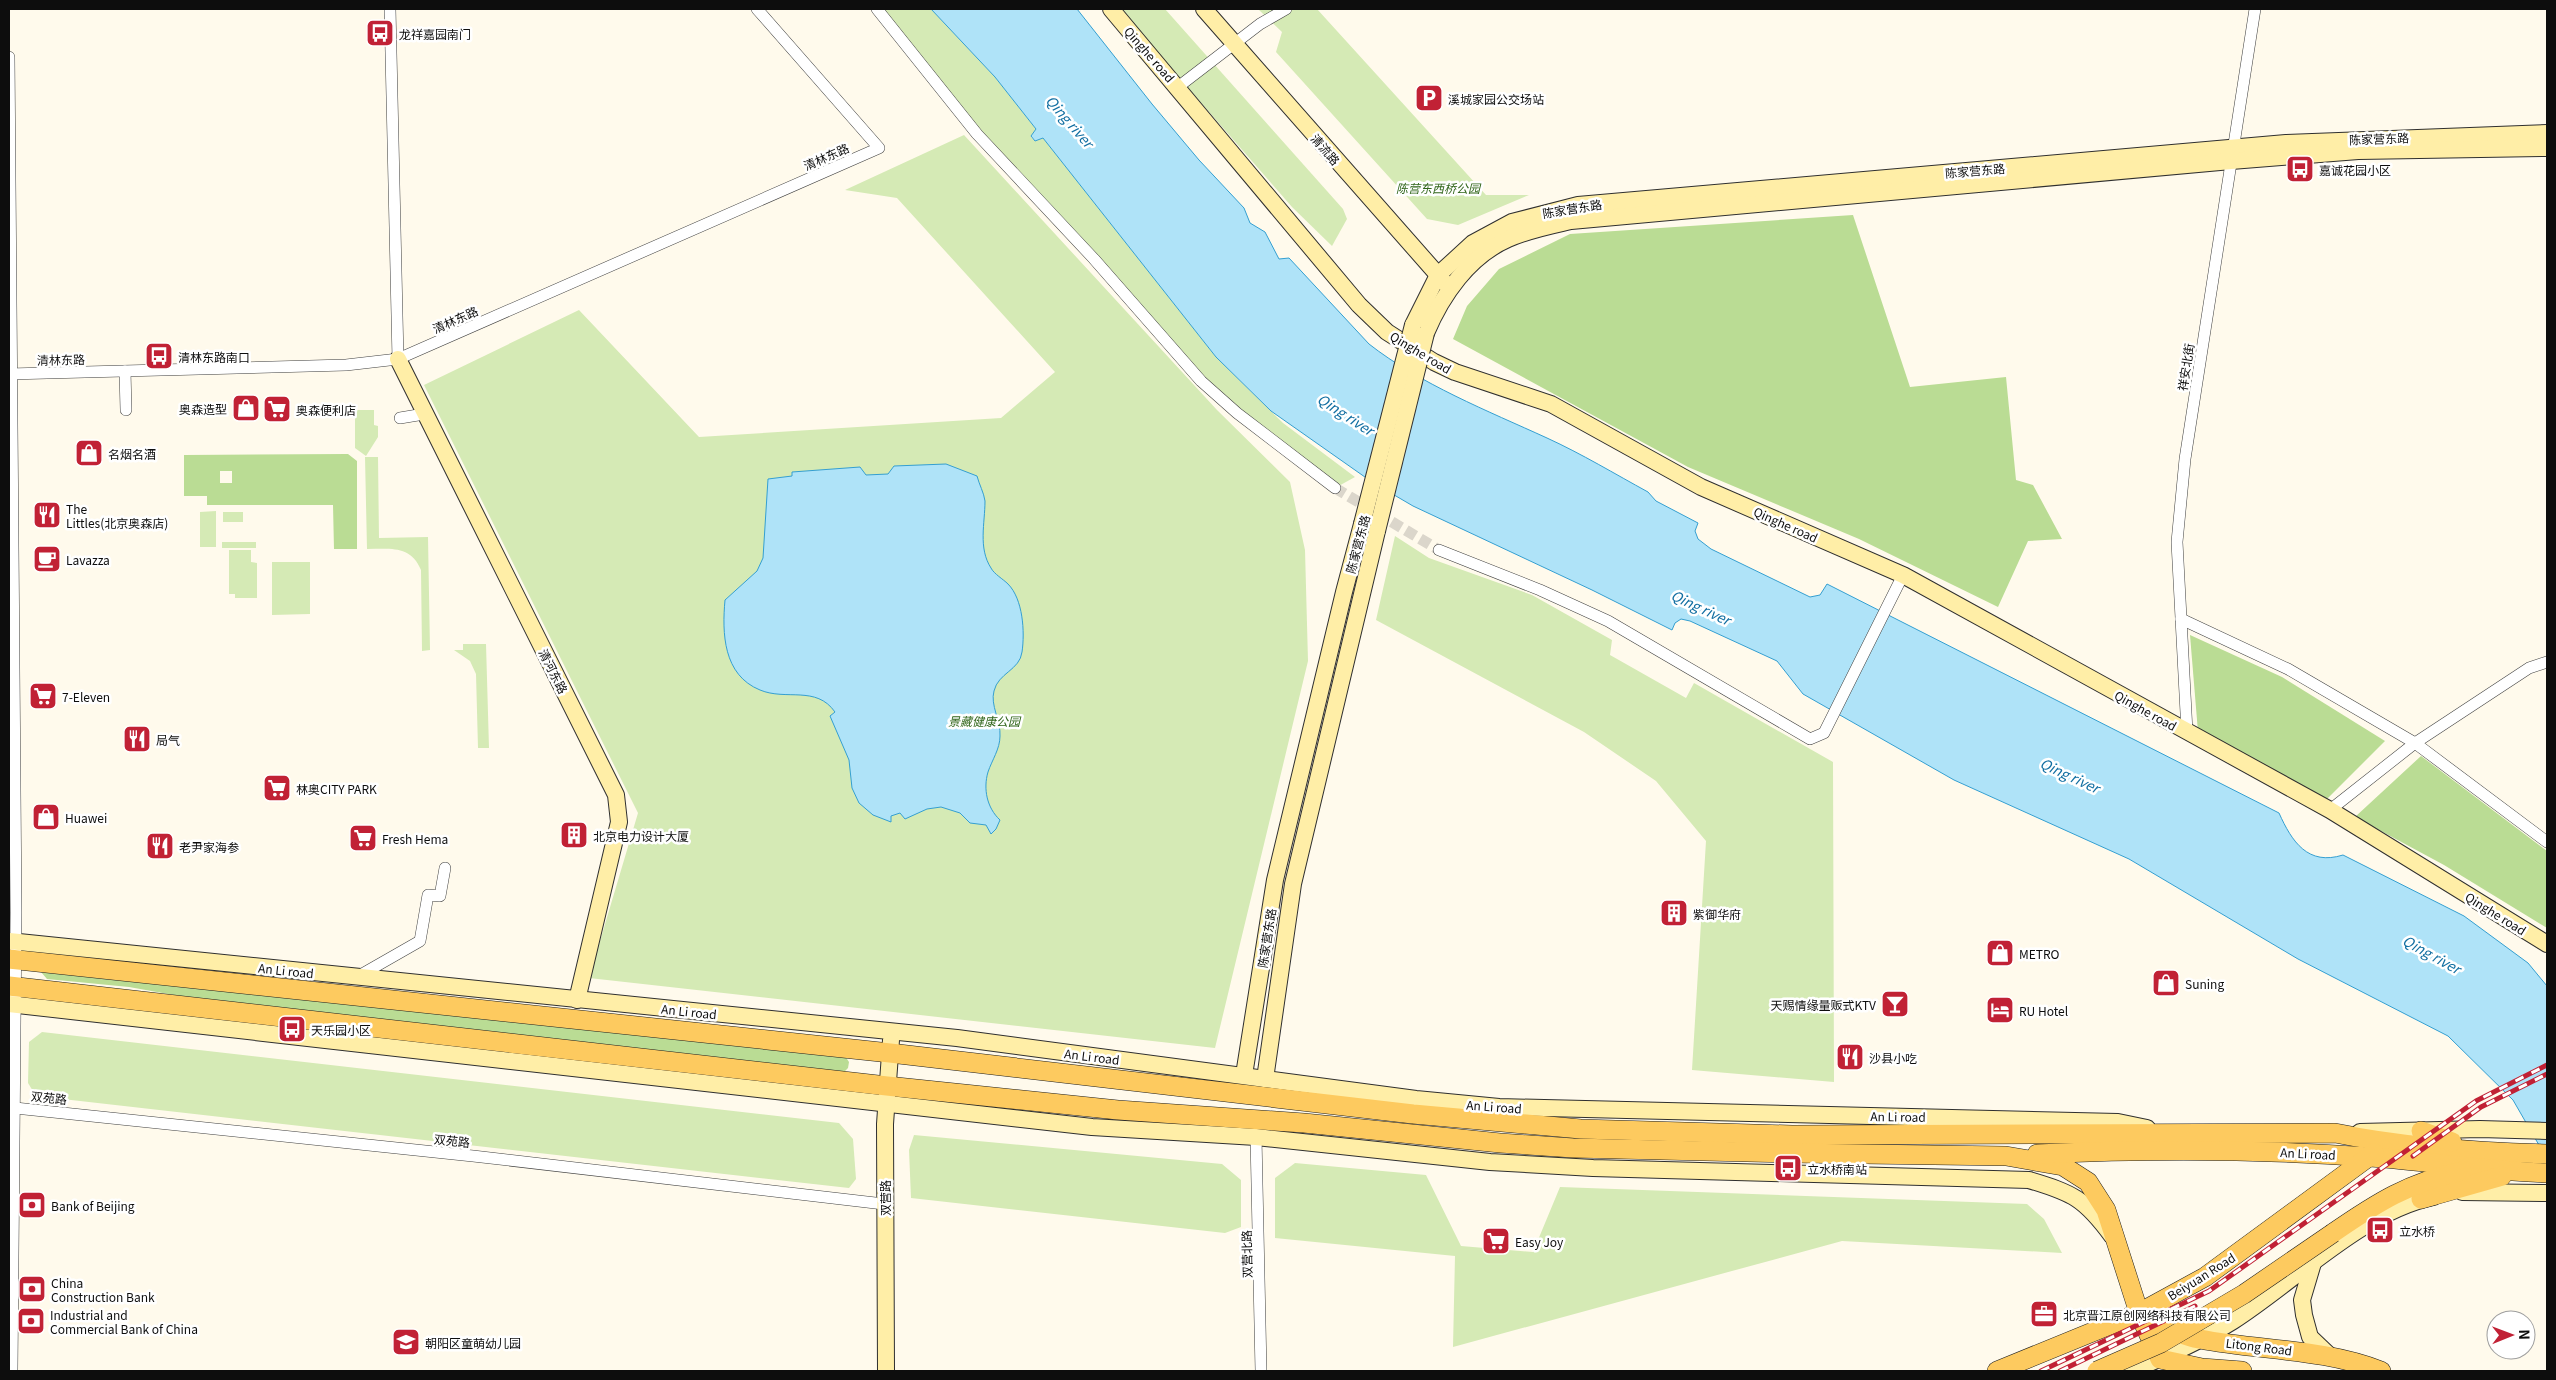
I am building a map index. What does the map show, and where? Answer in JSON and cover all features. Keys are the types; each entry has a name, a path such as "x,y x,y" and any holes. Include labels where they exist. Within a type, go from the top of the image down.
{"main road":[{"name":"An Li road","path":"12,950 1413,1114 1581,1129 1792,1136 2335,1132 2384,1143 2475,1159 2520,1172"},
{"name":"An Li road","path":"12,996 886,1096 1304,1123 1509,1144 1790,1153 2006,1156 2105,1151 2242,1150 2371,1157 2475,1159 2502,1153 2547,1154"},
{"path":"2421,1131 2475,1159"},
{"name":"Beiyuan Road","path":"1997,1371 2140,1314 2205,1277 2371,1157 2384,1143"},
{"name":"An Li road","path":"2006,1156 2063,1166 2088,1182 2106,1210 2114,1240 2140,1314 2160,1358"},
{"path":"2097,1371 2161,1343 2244,1294 2382,1199 2404,1189 2448,1174 2475,1159"},
{"path":"2421,1199 2486,1179 2520,1172 2547,1173"},
{"name":"Litong Road","path":"2140,1314 2198,1339 2291,1349 2357,1362 2381,1371"},
{"path":"2160,1358 2202,1368 2242,1371"}],"street":[{"path":"390,9 398,358"},
{"name":"清林东路","path":"10,374 346,365 398,358 879,148 758,9"},
{"path":"877,9 978,134 1094,259 1201,381 1237,413 1335,488"},
{"name":"Qinghe road","path":"1111,9 1359,305 1387,332 1434,362 1455,372 1551,404 1701,487 1903,576 2330,810 2547,944"},
{"name":"清流路","path":"1204,9 1450,289"},
{"path":"1178,87 1260,24 1286,9"},
{"name":"祥安北街","path":"2186,732 2177,542 2185,459 2255,9"},
{"path":"9,57 12,996 16,1108 12,1371"},
{"name":"陈家营东路","path":"1420,329 1450,289 1475,261 1490,248 1534,230 1571,221 2366,139 2547,133"},
{"name":"陈家营东路","path":"1264,1079 1292,884 1370,528 1420,329 1438,276 1473,243 1512,222 1578,205 2232,154 2547,148"},
{"name":"清河东路","path":"398,358 616,795 620,822 577,1000"},
{"path":"126,371 126,410"},
{"path":"400,418 418,415"},
{"name":"陈家营东路","path":"1244,1075 1275,880 1341,602 1370,528"},
{"path":"1439,550 1540,590 1608,621 1810,739 1824,733 1903,576"},
{"path":"2181,619 2288,669 2415,743 2547,842"},
{"path":"2330,810 2415,743 2529,668 2547,662"},
{"path":"357,977 420,941 428,895 440,896 444,868"},
{"name":"An Li road","path":"12,950 357,977 577,1000 893,1029 1416,1099 1499,1107 2118,1122 2176,1134"},
{"name":"双营路","path":"886,1371 884,1204 886,1096 893,1029"},
{"name":"An Li road","path":"886,1096 1092,1127 1256,1137 1499,1163 1603,1168 2029,1180 2065,1190 2094,1212 2114,1240"},
{"name":"双苑路","path":"16,1108 473,1156 884,1204"},
{"name":"An Li road","path":"2335,1132 2497,1129 2547,1131"},
{"name":"双营北路","path":"1256,1137 1261,1371"},
{"path":"2130,1371 2160,1358 2232,1321 2376,1220 2421,1199 2473,1190 2547,1193"},
{"path":"2313,1263 2302,1300 2304,1315 2310,1337 2331,1357"},
{"path":"2160,1358 2180,1371"}],"green space":[{"path":"877,9 931,9 995,77 1036,129 1031,137 1035,141 1043,138 1216,357 1283,423 1355,477 1335,488 1237,413 977,134"},
{"path":"1119,9 1165,9 1343,209 1347,219 1332,246 1292,207"},
{"name":"陈营东西桥公园","path":"1258,9 1317,9 1486,195 1529,195 1458,225 1427,219 1276,52 1282,32"},
{"name":"景藏健康公园","path":"964,135 1217,410 1290,482 1305,550 1308,661 1215,1048 589,978 638,813 424,385 579,310 699,437 1001,418 1055,372 897,198 845,190"},
{"path":"1853,215 1910,387 2006,377 2016,480 2033,485 2062,539 2028,541 1998,607 1859,539 1688,467 1453,339 1467,306 1499,269 1570,234"},
{"path":"355,410 374,410 374,425 378,426 378,437 366,456 355,448"},
{"path":"348,454 357,461 357,549 334,549 333,505 207,505 207,496 184,496 184,455","holes":["220,471 232,471 232,483 220,483"]},
{"path":"365,457 378,457 379,538 428,537 430,650 422,651 421,570 417,562 406,552 399,550 367,549"},
{"path":"216,511 216,547 200,547 200,512"},
{"path":"223,512 243,512 243,522 223,522"},
{"path":"1395,536 1429,558 1532,595 1612,640 1610,655 1686,698 1694,683 1833,762 1834,1082 1692,1070 1706,841 1656,781 1584,732 1376,620"},
{"path":"222,542 256,542 256,548 222,548"},
{"path":"229,550 251,550 251,562 257,563 257,598 235,598 235,594 229,594"},
{"path":"272,562 310,562 310,614 272,615"},
{"path":"2190,635 2282,677 2385,741 2326,800 2198,732"},
{"path":"463,644 486,644 489,748 478,748 476,674 470,661 454,650 463,650"},
{"path":"2421,756 2547,851 2547,928 2444,865 2355,817"},
{"path":"41,972 845,1056 849,1062 848,1068 843,1073 241,1007 129,987 47,979"},
{"path":"42,1032 839,1123 853,1139 856,1179 849,1188 36,1096 28,1083 29,1042"},
{"path":"914,1135 1222,1164 1241,1180 1241,1227 1225,1233 911,1198 909,1150"},
{"path":"1295,1163 1426,1175 1461,1246 1533,1252 1560,1187 2027,1204 2044,1219 2062,1253 1842,1241 1453,1347 1455,1256 1275,1238 1275,1178"}],"water":[{"name":"Qing river","path":"931,9 1077,9 1152,104 1199,160 1244,208 1250,223 1265,232 1279,259 1289,258 1369,344 1410,372 1478,407 1586,457 1648,492 1656,501 1698,523 1695,531 1698,539 1711,549 1810,597 1820,595 1827,584 2279,813 2296,842 2311,854 2331,858 2343,855 2464,916 2528,963 2547,986 2547,1159 2513,1100 2448,1036 2298,959 2129,859 1954,780 1803,694 1777,661 1690,621 1681,619 1675,623 1672,630 1592,590 1413,506 1372,482 1271,411 1216,357 1043,138 1035,141 1031,136 1036,129 995,77"},
{"path":"946,464 977,476 985,501 983,544 987,560 994,572 1013,590 1022,616 1023,635 1020,658 996,685 993,696 1000,730 1000,741 988,772 986,791 989,804 1000,820 996,829 991,834 986,825 970,823 960,813 941,807 927,809 905,819 900,813 891,816 891,822 873,815 859,803 852,788 849,760 830,716 835,712 827,704 810,696 770,693 748,683 738,674 732,664 725,639 725,600 757,571 763,558 768,479 792,476 792,472 860,467 866,475 888,474 894,466"}],"tunnel":[{"path":"1335,488 1439,550"}],"railway":[{"path":"2041,1371 2209,1291 2476,1101 2547,1065"},
{"path":"2413,1156 2481,1107 2547,1074"},
{"path":"2060,1371 2195,1306"}],"place":[{"name":"龙祥嘉园南门","path":"380,33"},
{"name":"溪城家园公交场站","path":"1429,98"},
{"name":"嘉诚花园小区","path":"2300,169"},
{"name":"清林东路南口","path":"159,356"},
{"name":"奥森造型","path":"246,408"},
{"name":"奥森便利店","path":"277,409"},
{"name":"名烟名酒","path":"89,453"},
{"name":"The Littles(北京奥森店)","path":"47,515"},
{"name":"Lavazza","path":"47,559"},
{"name":"7-Eleven","path":"43,696"},
{"name":"局气","path":"137,739"},
{"name":"林奥CITY PARK","path":"277,788"},
{"name":"Huawei","path":"46,817"},
{"name":"北京电力设计大厦","path":"574,835"},
{"name":"Fresh Hema","path":"363,838"},
{"name":"老尹家海参","path":"160,846"},
{"name":"紫御华府","path":"1674,913"},
{"name":"METRO","path":"2000,953"},
{"name":"Suning","path":"2166,983"},
{"name":"天赐情缘量贩式KTV","path":"1895,1004"},
{"name":"RU Hotel","path":"2000,1010"},
{"name":"天乐园小区","path":"292,1029"},
{"name":"沙县小吃","path":"1850,1057"},
{"name":"立水桥南站","path":"1788,1168"},
{"name":"Bank of Beijing","path":"32,1205"},
{"name":"立水桥","path":"2380,1230"},
{"name":"Easy Joy","path":"1496,1241"},
{"name":"China Construction Bank","path":"32,1289"},
{"name":"北京晋江原创网络科技有限公司","path":"2044,1314"},
{"name":"Industrial and Commercial Bank of China","path":"31,1321"},
{"name":"朝阳区童萌幼儿园","path":"406,1342"}]}
